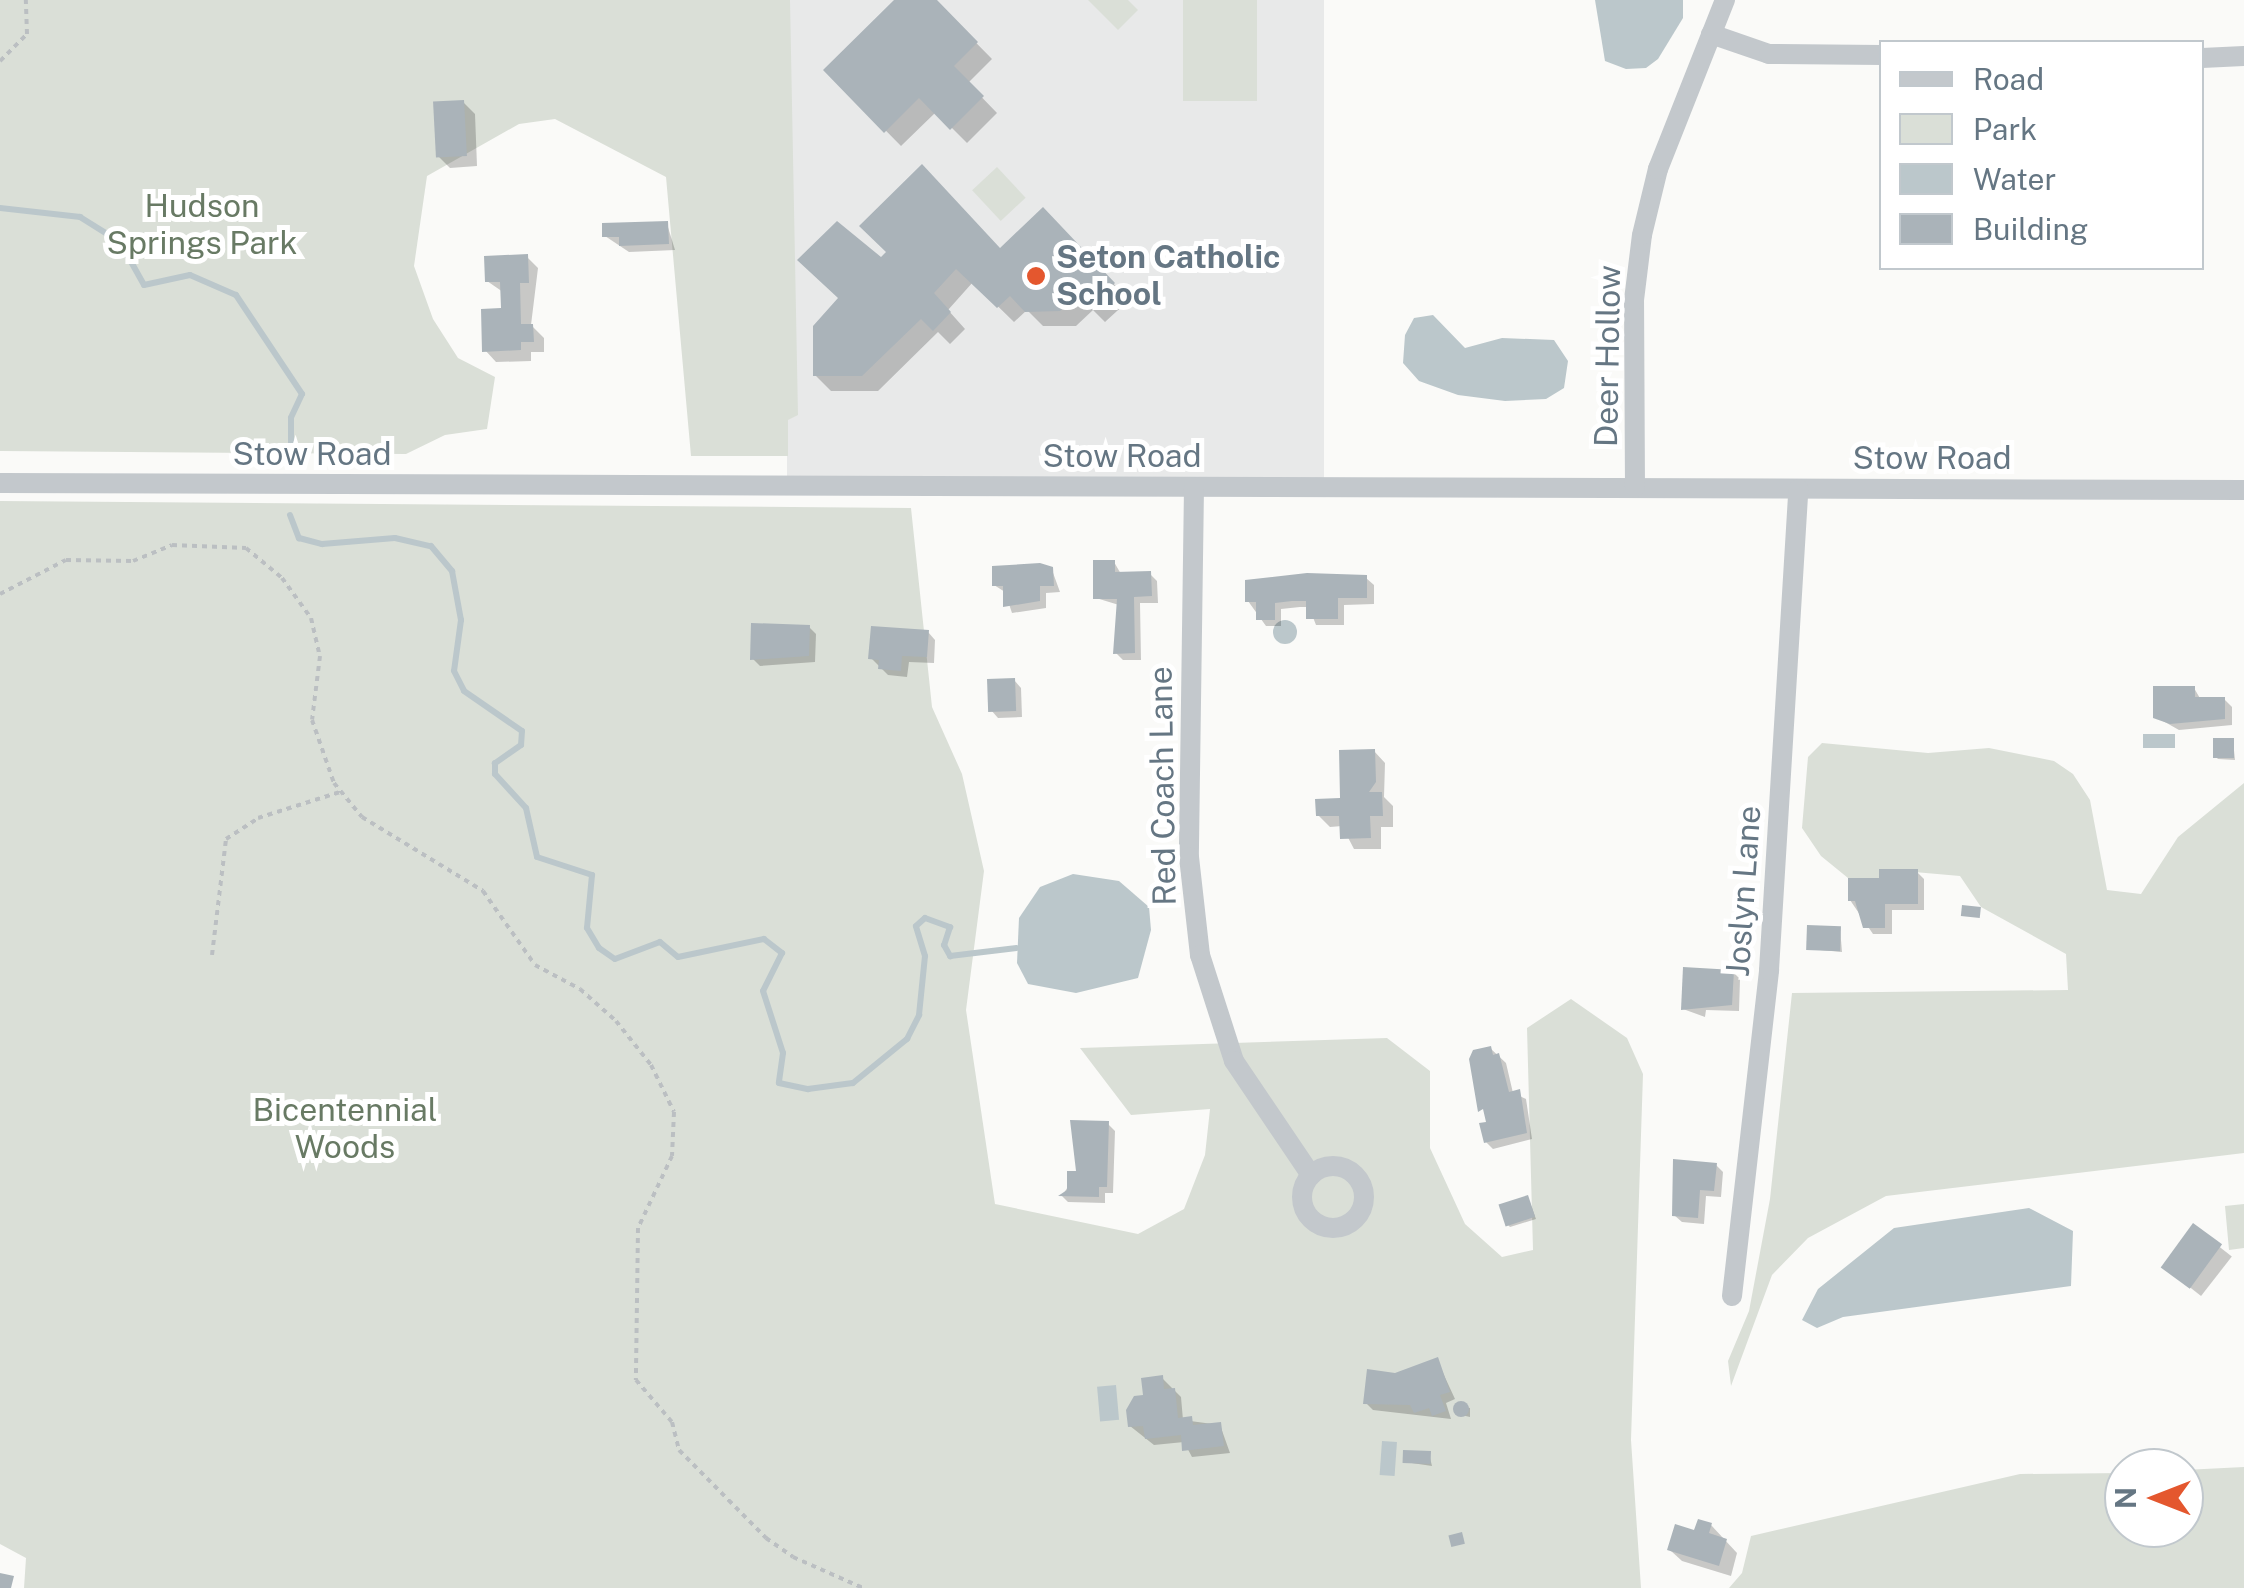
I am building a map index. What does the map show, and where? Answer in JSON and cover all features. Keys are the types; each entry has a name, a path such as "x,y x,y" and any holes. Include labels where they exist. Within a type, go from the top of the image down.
{"street":[{"name":"Deer Hollow","path":"1636,487 1634,300 1642,234 1658,169 1725,0"},
{"path":"1711,34 1769,54 1879,55"},
{"path":"2204,58 2244,56"},
{"name":"Stow Road","path":"0,483 2244,490"},
{"name":"Red Coach Lane","path":"1194,487 1189,856 1200,955 1234,1061 1311,1175"},
{"name":"Joslyn Lane","path":"1732,1296 1769,970 1798,488"}],"path":[{"path":"0,61 27,34 26,0"},
{"path":"0,594 66,560 133,561 172,545 246,548 282,578 311,618 320,656 314,734 340,792 397,842 483,891 536,964 580,989 651,1065 674,1112 672,1141 638,1228 636,1380 672,1422 679,1450 766,1538 793,1558 863,1588"},
{"path":"212,955 226,840 258,818 340,792"}],"shaded area":[{"path":"787,0 1324,0 1324,484 787,484"}],"green space":[{"name":"Hudson Springs Park","path":"0,0 790,0 798,415 788,420 788,456 691,456 666,177 555,119 519,124 427,176 414,266 433,319 458,358 495,377 487,429 445,435 406,454 0,451"},
{"path":"1088,0 1128,0 1138,10 1118,30"},
{"path":"1183,0 1257,0 1257,101 1183,101"},
{"path":"997,167 1026,198 1001,221 972,190"},
{"name":"Bicentennial Woods","path":"0,501 911,508 932,707 962,774 984,871 966,1010 995,1204 1138,1234 1184,1209 1205,1155 1210,1109 1131,1115 1080,1048 1387,1038 1430,1071 1430,1148 1465,1224 1502,1257 1533,1250 1527,1028 1571,999 1627,1038 1643,1074 1631,1440 1641,1588 24,1588 26,1558 0,1544"},
{"path":"1822,743 1928,753 1989,748 2054,761 2073,774 2090,800 2107,890 2141,894 2178,837 2244,783 2244,1153 1886,1196 1808,1238 1772,1275 1731,1386 1728,1361 1749,1311 1770,1199 1792,993 2068,990 2066,954 1981,907 1960,876 1880,869 1879,878 1848,878 1821,856 1802,828 1808,757"},
{"path":"2244,1204 2244,1248 2229,1250 2225,1206"},
{"path":"2244,1467 2244,1588 1729,1588 1742,1573 1751,1536 2020,1474 2104,1473 2104,1548 2204,1548 2204,1469"}],"water":[{"path":"1595,0 1683,0 1683,18 1658,59 1646,68 1626,69 1605,61"},
{"path":"1433,315 1465,348 1502,338 1554,340 1568,361 1564,388 1546,399 1505,401 1458,395 1419,381 1403,363 1405,335 1414,318"},
{"path":"1285,620 1294,623 1294,641 1285,644 1276,641 1273,632 1276,623"},
{"path":"2143,734 2175,734 2175,748 2143,748"},
{"path":"1073,874 1119,881 1149,907 1151,930 1138,978 1076,993 1028,984 1017,963 1019,918 1040,887"},
{"path":"2029,1208 2073,1231 2071,1286 1843,1317 1817,1328 1802,1320 1818,1289 1894,1228"},
{"path":"1116,1385 1119,1420 1100,1422 1097,1387"},
{"path":"1382,1441 1397,1442 1395,1476 1380,1475"}],"building":[{"path":"894,0 937,0 978,42 954,66 984,96 950,130 919,98 884,133 823,70"},
{"path":"464,100 467,156 436,158 433,102"},
{"name":"Seton Catholic School","path":"922,164 1000,248 1043,207 1115,283 1088,309 1076,296 1060,311 1025,312 1010,296 997,308 956,269 934,293 951,312 933,331 921,319 862,376 813,376 813,326 838,298 797,260 837,221 881,257 886,252 859,226"},
{"path":"668,221 669,244 619,246 619,237 602,237 602,223"},
{"path":"528,254 529,283 520,283 521,324 533,324 534,342 521,342 521,350 482,352 481,309 501,308 500,282 485,282 484,256"},
{"path":"1093,560 1115,560 1115,572 1151,571 1152,596 1134,597 1135,653 1113,654 1117,599 1093,599"},
{"path":"1040,563 1053,567 1054,586 1040,586 1040,601 1003,607 1003,586 992,586 992,566"},
{"path":"1307,573 1367,575 1367,598 1338,598 1338,619 1306,619 1306,601 1292,601 1275,603 1275,620 1256,620 1256,602 1245,602 1245,580"},
{"path":"751,623 810,625 809,656 750,660"},
{"path":"871,626 929,630 927,657 902,656 901,671 878,669 879,660 868,659"},
{"path":"1015,678 1016,711 988,712 987,679"},
{"path":"2153,686 2195,686 2195,697 2225,697 2225,719 2170,724 2153,718"},
{"path":"2213,738 2234,738 2234,758 2213,758"},
{"path":"1375,749 1376,782 1369,792 1382,792 1383,816 1370,816 1371,838 1340,839 1339,816 1316,816 1315,799 1340,798 1339,750"},
{"path":"1879,869 1918,869 1918,904 1885,904 1885,928 1863,928 1855,901 1848,901 1848,878 1879,878"},
{"path":"1962,905 1981,907 1980,918 1961,916"},
{"path":"1807,925 1841,926 1840,951 1806,950"},
{"path":"1683,967 1734,970 1732,1005 1681,1010"},
{"path":"1491,1046 1493,1055 1499,1053 1509,1092 1520,1089 1527,1133 1484,1143 1479,1123 1486,1122 1483,1109 1478,1112 1469,1059 1473,1050"},
{"path":"1070,1120 1109,1121 1107,1187 1099,1187 1099,1197 1058,1196 1067,1190 1067,1171 1076,1171"},
{"path":"1673,1159 1717,1163 1714,1191 1700,1190 1698,1218 1672,1216"},
{"path":"1528,1195 1535,1217 1506,1226 1499,1205"},
{"path":"2193,1223 2222,1244 2190,1289 2161,1267"},
{"path":"1438,1357 1450,1392 1440,1395 1446,1411 1432,1416 1429,1408 1414,1413 1410,1405 1363,1404 1367,1369 1395,1373"},
{"path":"1163,1375 1164,1389 1175,1388 1178,1418 1192,1416 1193,1425 1221,1422 1224,1446 1182,1451 1181,1435 1145,1439 1143,1426 1128,1427 1126,1410 1134,1396 1143,1395 1141,1378"},
{"path":"1461,1401 1469,1409 1461,1417 1453,1409"},
{"path":"1403,1450 1431,1451 1431,1464 1403,1463"},
{"path":"1698,1519 1712,1523 1709,1533 1727,1539 1719,1566 1667,1550 1675,1524 1694,1530"},
{"path":"1462,1532 1465,1544 1451,1547 1448,1535"},
{"path":"0,1573 14,1576 11,1588 0,1588"}],"waterway":[{"path":"0,208 80,217 120,242 144,285 190,275 236,295 302,394 291,418 291,459"},
{"path":"290,515 299,538 322,544 395,538 431,546 452,571 461,620 454,671 464,691 522,731 521,745 495,763 495,774 526,808 537,857 592,875 587,928 599,948 615,959 660,942 678,957 764,939 782,953 763,991 783,1053 779,1083 808,1089 853,1083 907,1039 919,1015 925,956 916,926 925,918 950,927 944,945 950,956 1017,948"}],"place":[{"name":"Seton Catholic School","path":"1036,276"}]}
